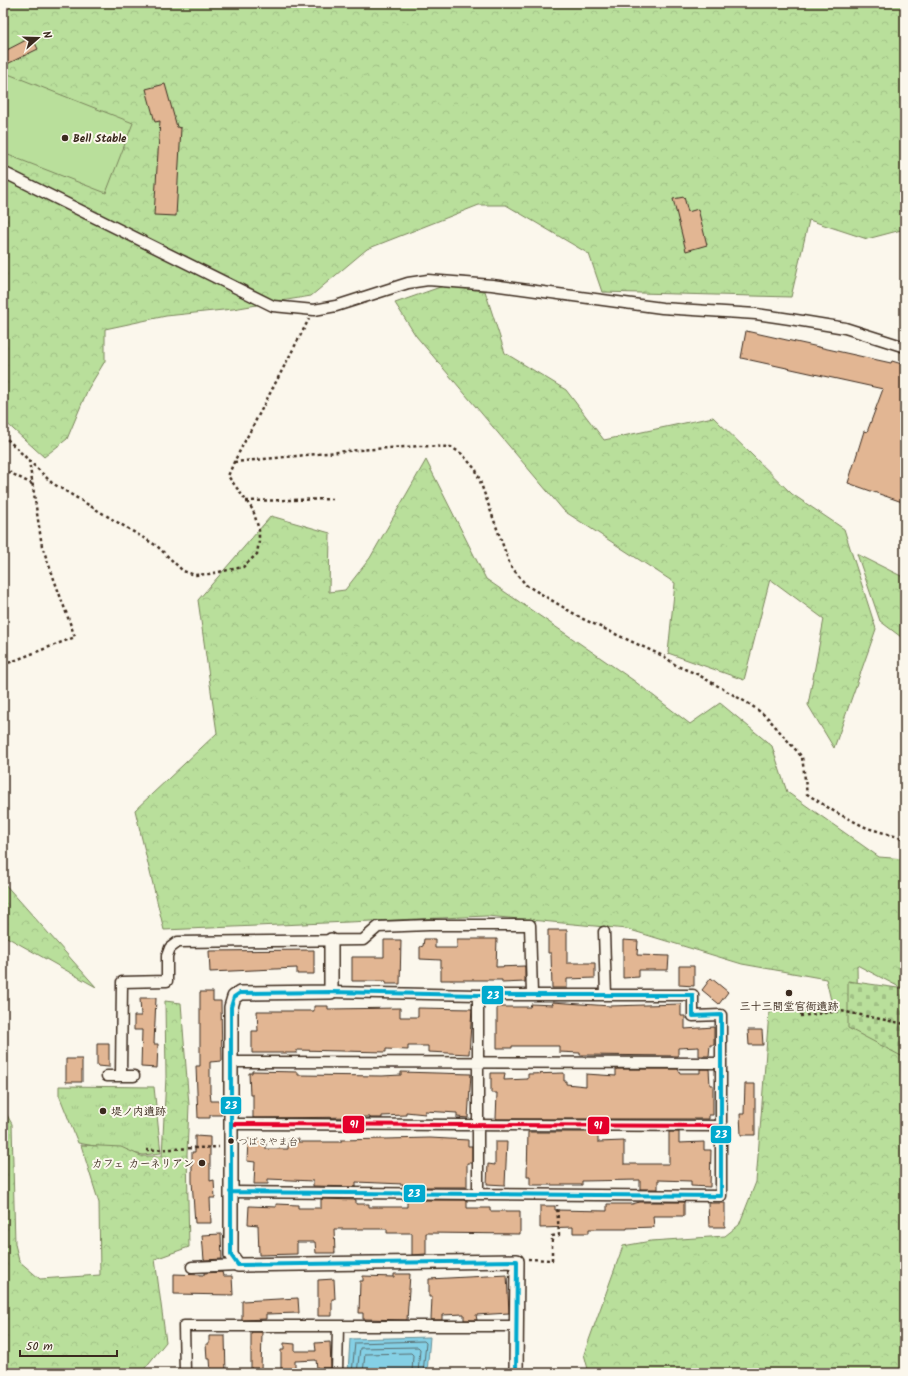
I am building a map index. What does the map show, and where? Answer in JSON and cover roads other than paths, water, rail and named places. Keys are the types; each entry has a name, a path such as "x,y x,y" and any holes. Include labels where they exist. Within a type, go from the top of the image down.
{"street":[{"path":"3,172 273,306 314,310 336,306 408,284 428,280 499,286 662,308 756,314 845,328 905,347"},
{"path":"121,1076 122,982 167,981 167,956 170,948 178,942 363,940 378,927 429,925 530,926 532,994"},
{"path":"604,932 606,995"},
{"path":"331,940 331,992"},
{"path":"230,1192 721,1196 721,1015 693,1016 693,995 478,995 331,992 240,993 234,997 231,1007 230,1147 230,1192 231,1256 238,1265"},
{"path":"478,995 478,1194"},
{"path":"231,1062 721,1063"},
{"path":"107,1076 134,1076"},
{"path":"231,1124 721,1126"},
{"path":"192,1267 517,1261 516,1373"},
{"path":"185,1373 184,1326 516,1326"},
{"path":"338,1326 338,1373"}],"water":[{"path":"430,1337 427,1373 348,1373 350,1339"}],"place":[{"name":"Bell Stable","path":"65,138"},
{"name":"三十三間堂官衙遺跡","path":"789,993"},
{"name":"堤ノ内遺跡","path":"103,1111"},
{"name":"つばきやま台","path":"231,1141"},
{"name":"カフェ カーネリアン","path":"202,1163"}]}
